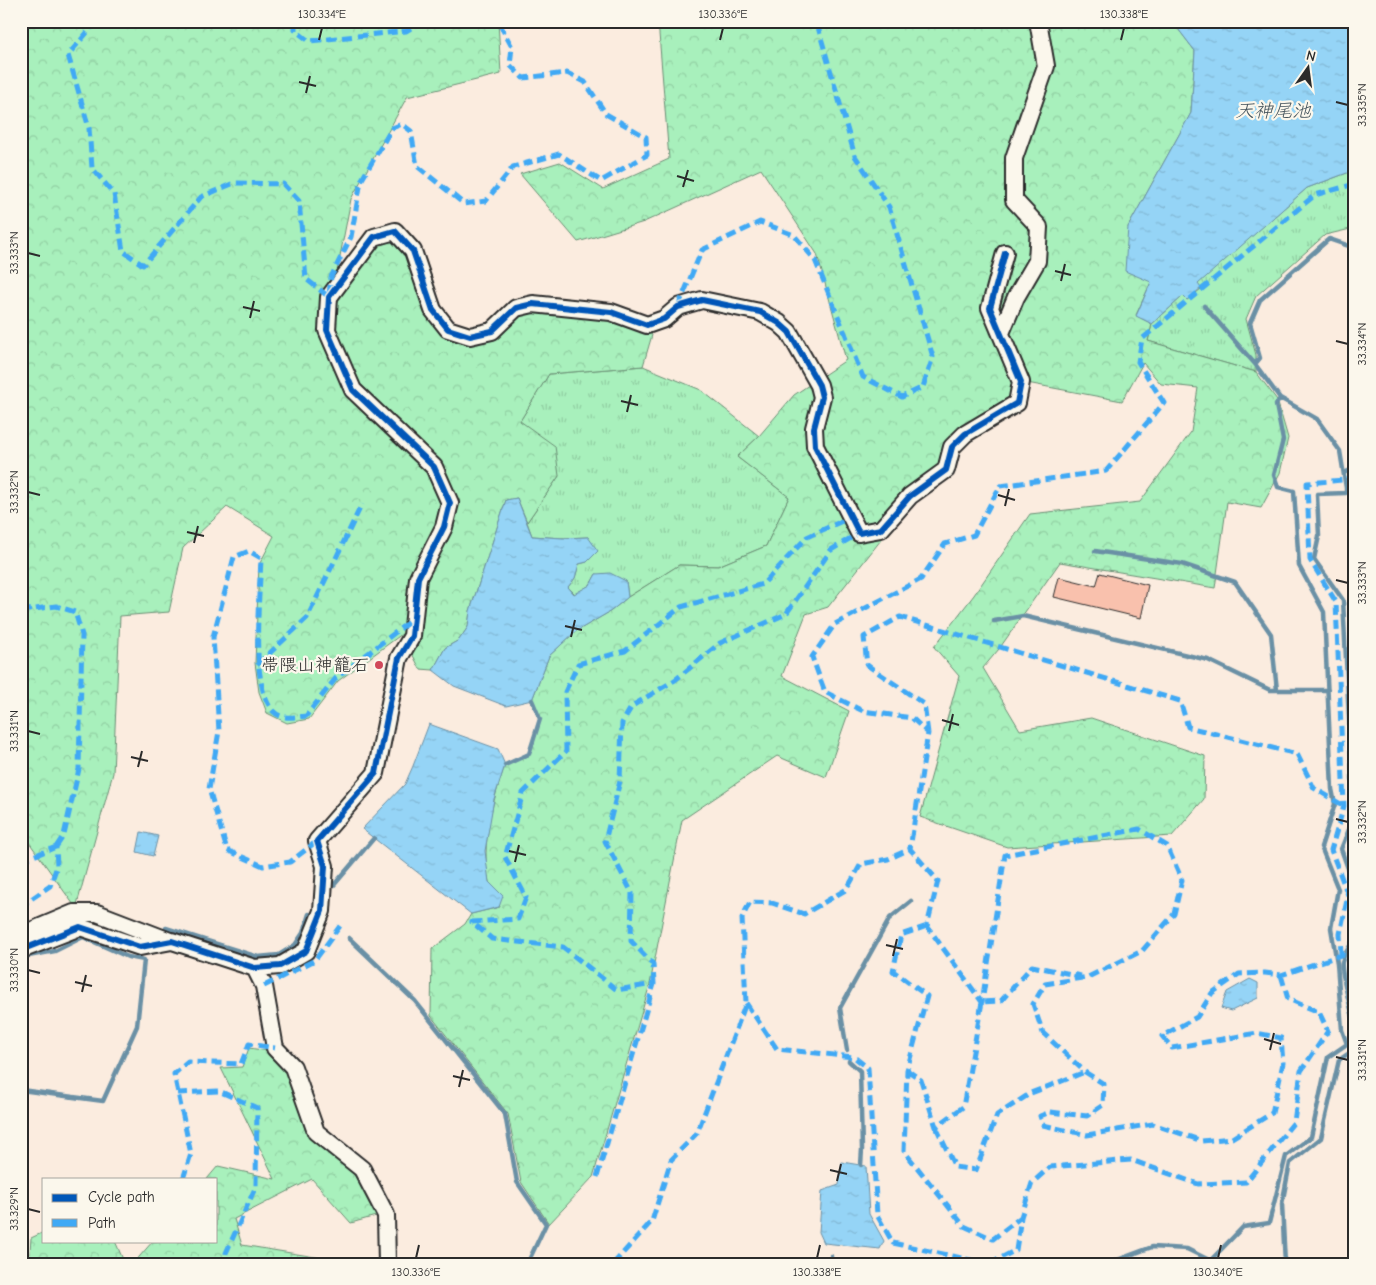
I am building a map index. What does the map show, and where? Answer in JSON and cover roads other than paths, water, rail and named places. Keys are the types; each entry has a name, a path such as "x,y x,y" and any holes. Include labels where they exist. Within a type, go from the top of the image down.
{"street":[{"path":"1001,333 1016,297 1037,261 1039,226 1014,200 1014,158 1046,66 1038,21"},
{"path":"21,933 74,913 97,913 172,941 255,968 280,966 306,951 322,912 325,866 317,841 376,773 399,658 412,636 418,578 444,527 450,503 434,467 353,390 327,330 329,297 374,237 395,232 413,251 433,310 448,329 470,336 492,331 516,308 533,304 611,312 647,325 664,319 678,307 702,300 760,312 779,323 789,332 819,385 822,397 814,428 815,446 859,533 881,529 910,496 946,470 952,447 965,434 1017,402 1021,382 990,308 1005,253"},
{"path":"21,950 80,927 140,947 172,941"},
{"path":"255,968 264,986 274,1048 293,1067 316,1132 362,1169 386,1215 387,1264"}],"water":[{"name":"天神尾池","path":"1172,21 1355,21 1355,170 1307,188 1198,284 1201,288 1187,300 1183,296 1152,324 1136,316 1151,282 1125,271 1128,227 1191,113 1195,51"},
{"path":"517,498 532,536 588,537 598,551 587,562 579,564 575,578 568,587 574,594 590,585 596,574 610,573 626,581 628,597 611,611 575,632 549,656 532,700 506,706 454,686 433,670 445,648 459,640 468,627 470,611 506,500"},
{"path":"429,724 498,749 505,765 494,799 485,851 489,882 503,896 499,907 471,914 362,829 405,784"},
{"path":"141,832 158,836 153,856 137,852"},
{"path":"1250,979 1258,983 1258,998 1231,1011 1221,1008 1227,992"},
{"path":"842,1162 866,1166 869,1214 884,1241 880,1249 824,1243 819,1232 822,1191 839,1185"}],"waterway":[{"path":"1255,364 1260,358 1250,323 1260,300 1329,239 1355,248"},
{"path":"1204,306 1255,364 1280,398 1317,419 1340,451 1346,493 1317,494 1319,536 1314,559 1343,600 1354,817 1341,849 1355,888"},
{"path":"1207,1264 1243,1227 1269,1223 1286,1156 1311,1137 1328,1057 1347,1044 1342,1030 1337,963 1331,928 1338,889 1321,847 1335,804 1332,789 1324,612 1299,566 1294,491 1278,487 1274,475 1283,440 1276,405 1280,398"},
{"path":"1344,473 1355,468"},
{"path":"1095,551 1182,564 1235,582 1271,634 1277,690"},
{"path":"994,621 1023,616 1208,660 1270,690 1328,690"},
{"path":"505,765 529,754 540,719 532,700"},
{"path":"334,885 374,838"},
{"path":"847,1050 840,1008 890,918 911,901"},
{"path":"166,928 258,957 279,955 295,945 303,933 309,914"},
{"path":"1355,933 1342,962 1344,983 1355,1025"},
{"path":"21,1090 103,1101 137,1026 144,960 128,957 83,937 55,951 23,957"},
{"path":"349,938 415,1001 505,1114 517,1182 546,1224 530,1258 531,1264"},
{"path":"1285,1264 1282,1204 1290,1163 1321,1138 1339,1060 1355,1049"},
{"path":"849,1061 860,1071 861,1165"},
{"path":"1109,1263 1152,1247 1187,1249 1209,1260"},
{"path":"831,1256 831,1264"}],"place":[{"name":"帯隈山神籠石","path":"379,665"}]}
